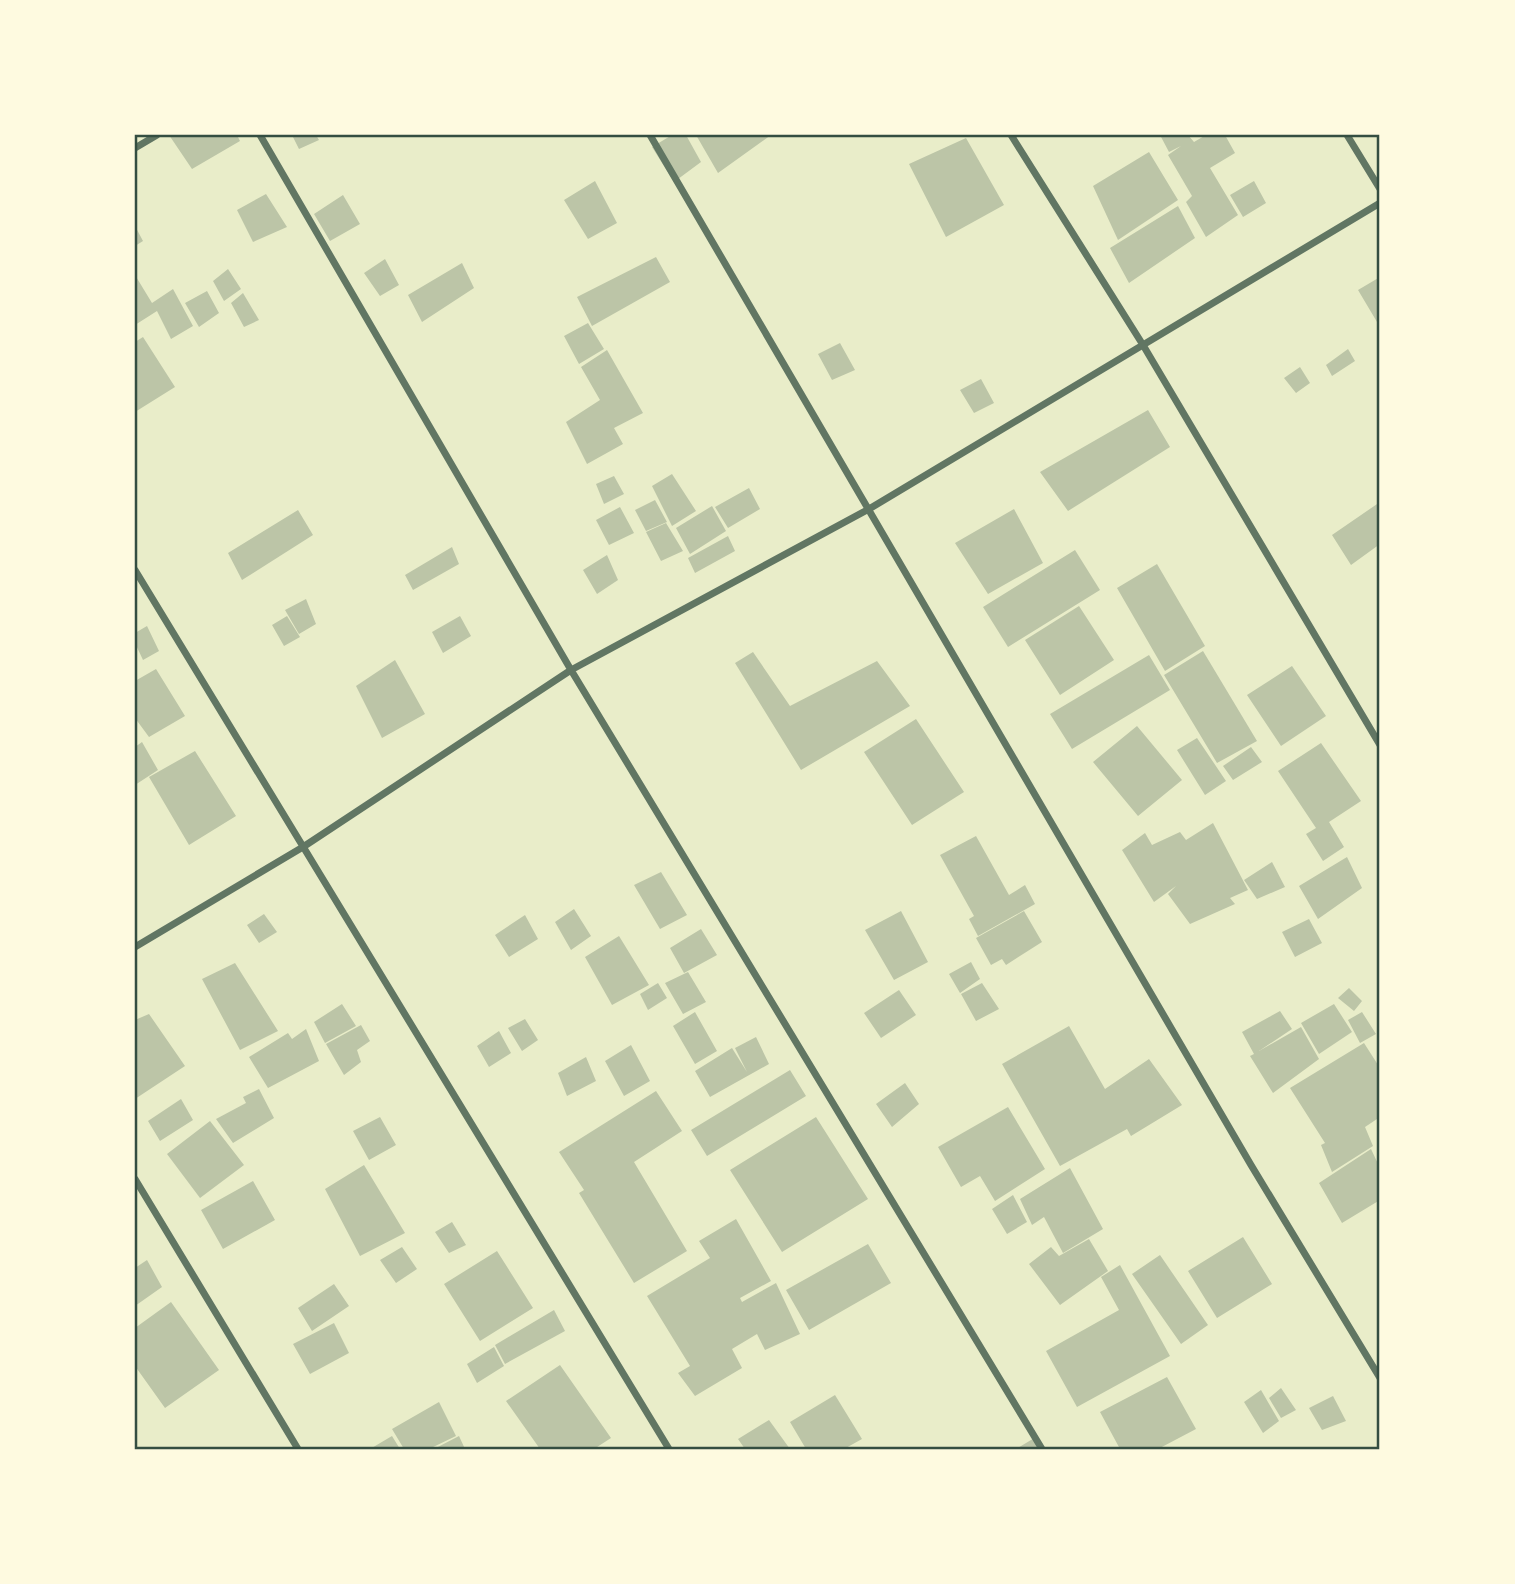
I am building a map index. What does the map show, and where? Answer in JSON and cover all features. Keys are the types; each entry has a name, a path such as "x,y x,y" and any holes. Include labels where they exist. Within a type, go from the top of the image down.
{"street":[{"path":"135,148 157,135"},
{"path":"260,135 571,670 1042,1449"},
{"path":"650,135 1251,1165 1380,1378"},
{"path":"1011,135 1143,345 1380,745"},
{"path":"1347,135 1380,189"},
{"path":"135,947 303,847 571,670 869,509 1380,204"},
{"path":"135,570 669,1449"},
{"path":"135,1179 298,1449"}],"building":[{"path":"169,135 237,135 240,141 192,169"},
{"path":"292,135 316,135 319,140 299,149"},
{"path":"672,135 686,135 701,162 674,182 652,147"},
{"path":"696,135 771,135 718,173"},
{"path":"1160,135 1188,135 1194,142 1206,135 1225,135 1235,153 1210,168 1238,215 1206,237 1186,202 1192,196 1168,155 1181,146 1169,152"},
{"path":"966,138 1004,205 946,237 909,164"},
{"path":"1149,152 1178,200 1118,240 1093,186"},
{"path":"595,181 617,223 588,239 564,200"},
{"path":"1254,181 1266,203 1243,217 1230,195"},
{"path":"266,194 287,227 253,242 237,210"},
{"path":"343,195 360,224 330,241 314,214"},
{"path":"1178,206 1195,238 1129,283 1110,248"},
{"path":"135,226 143,241 135,246"},
{"path":"656,257 670,282 592,326 577,297"},
{"path":"385,259 399,285 380,296 364,273"},
{"path":"462,263 474,288 422,322 408,295"},
{"path":"228,269 241,289 224,301 213,281"},
{"path":"135,275 152,303 173,289 193,326 171,339 157,311 135,325"},
{"path":"1380,277 1380,327 1358,290"},
{"path":"207,291 219,313 199,327 185,303"},
{"path":"243,293 259,320 244,327 231,303"},
{"path":"588,323 604,349 579,364 564,336"},
{"path":"143,337 175,387 135,412 135,342"},
{"path":"840,343 855,370 832,380 818,354"},
{"path":"1348,349 1355,361 1332,376 1326,365"},
{"path":"607,350 643,413 614,428 623,444 587,464 566,422 600,400 581,367"},
{"path":"1300,367 1310,383 1296,393 1284,378"},
{"path":"981,379 994,403 974,413 960,390"},
{"path":"1148,410 1170,447 1068,511 1040,472"},
{"path":"672,474 696,511 672,526 652,486"},
{"path":"614,476 624,494 604,504 596,484"},
{"path":"749,488 760,509 728,528 715,507"},
{"path":"655,500 667,522 646,531 635,510"},
{"path":"1380,502 1380,544 1351,565 1332,535"},
{"path":"712,506 726,531 690,554 676,528"},
{"path":"620,507 634,533 609,545 596,520"},
{"path":"1014,509 1043,563 988,594 955,543"},
{"path":"298,510 313,535 242,580 228,553"},
{"path":"666,523 683,551 661,561 646,532"},
{"path":"728,536 735,551 695,573 688,558"},
{"path":"452,547 459,564 413,590 405,575"},
{"path":"1075,550 1100,590 1008,647 983,607"},
{"path":"607,555 618,580 597,594 583,570"},
{"path":"1157,564 1205,646 1165,671 1117,588"},
{"path":"306,599 316,624 299,634 285,610"},
{"path":"1079,606 1114,660 1060,695 1025,640"},
{"path":"287,616 300,637 284,646 272,625"},
{"path":"460,616 471,636 443,653 432,632"},
{"path":"147,626 159,651 143,660 135,643 135,633"},
{"path":"1203,651 1257,741 1217,763 1164,675"},
{"path":"753,652 790,706 877,661 910,706 801,770 735,663"},
{"path":"1149,655 1170,690 1072,749 1050,714"},
{"path":"395,660 425,714 382,738 356,686"},
{"path":"1292,666 1326,716 1281,746 1247,695"},
{"path":"156,669 185,716 149,737 135,718 135,681"},
{"path":"916,719 964,792 912,825 864,752"},
{"path":"1137,726 1182,780 1138,816 1093,762"},
{"path":"1197,738 1226,781 1205,795 1177,750"},
{"path":"142,742 158,770 135,785 135,747"},
{"path":"1321,743 1361,801 1329,822 1344,847 1323,861 1306,834 1316,828 1278,771"},
{"path":"1251,747 1262,762 1233,780 1223,766"},
{"path":"195,751 236,816 189,845 149,777"},
{"path":"1213,823 1248,890 1230,898 1235,904 1190,924 1168,894 1176,886 1154,902 1122,850 1145,833 1152,845 1180,832 1186,840"},
{"path":"976,836 1009,895 1025,885 1035,904 978,936 969,919 974,916 940,855"},
{"path":"1347,857 1362,888 1318,919 1299,886"},
{"path":"1272,862 1285,887 1257,899 1244,880"},
{"path":"661,872 687,915 660,929 634,885"},
{"path":"574,909 591,936 571,950 555,922"},
{"path":"901,911 928,962 894,980 865,930"},
{"path":"1024,911 1042,942 1006,965 1002,959 991,965 976,938"},
{"path":"264,914 277,932 259,943 247,925"},
{"path":"525,915 538,939 509,957 495,935"},
{"path":"1309,919 1322,943 1295,957 1282,932"},
{"path":"701,929 717,955 684,973 670,948"},
{"path":"619,936 649,985 612,1005 585,957"},
{"path":"971,962 980,979 960,993 949,974"},
{"path":"235,963 278,1031 240,1050 202,979"},
{"path":"688,972 706,1002 683,1014 665,983"},
{"path":"658,983 667,998 648,1010 640,994"},
{"path":"982,983 999,1009 976,1021 961,994"},
{"path":"1349,988 1362,1001 1354,1011 1338,998"},
{"path":"899,990 916,1015 881,1038 864,1013"},
{"path":"342,1004 356,1026 325,1043 314,1022"},
{"path":"1334,1004 1352,1032 1319,1054 1301,1023"},
{"path":"1280,1011 1292,1029 1259,1051 1301,1027 1319,1059 1273,1093 1250,1056 1254,1054 1242,1032"},
{"path":"695,1012 717,1051 695,1064 673,1026"},
{"path":"1362,1012 1376,1034 1360,1043 1348,1020"},
{"path":"149,1014 185,1066 135,1099 135,1020"},
{"path":"525,1019 538,1040 522,1051 508,1028"},
{"path":"361,1025 370,1041 357,1050 361,1062 344,1075 326,1044"},
{"path":"1069,1026 1105,1089 1149,1059 1182,1105 1131,1136 1127,1129 1060,1166 1002,1064"},
{"path":"306,1029 319,1061 268,1088 249,1057 288,1033 292,1039"},
{"path":"499,1031 511,1053 489,1067 477,1046"},
{"path":"756,1037 769,1064 710,1097 695,1071 732,1048 747,1072 735,1048"},
{"path":"1364,1043 1380,1068 1380,1117 1365,1127 1373,1146 1332,1172 1321,1145 1325,1143 1290,1088"},
{"path":"631,1045 650,1081 624,1096 605,1061"},
{"path":"586,1057 596,1081 567,1096 558,1073"},
{"path":"790,1070 806,1096 707,1156 691,1130"},
{"path":"905,1083 919,1104 892,1127 876,1104"},
{"path":"259,1089 274,1118 233,1143 216,1119 246,1103 243,1097"},
{"path":"656,1091 682,1131 634,1162 687,1251 634,1283 579,1193 584,1190 559,1152"},
{"path":"181,1099 193,1120 160,1141 148,1121"},
{"path":"1008,1107 1045,1169 995,1201 980,1176 961,1187 938,1147"},
{"path":"380,1117 396,1145 369,1160 353,1131"},
{"path":"816,1117 868,1199 782,1252 730,1170"},
{"path":"210,1121 244,1165 200,1198 167,1154"},
{"path":"1371,1149 1380,1168 1380,1200 1342,1223 1319,1183"},
{"path":"364,1165 405,1233 360,1256 325,1189"},
{"path":"1070,1168 1103,1229 1063,1253 1044,1217 1032,1225 1020,1199"},
{"path":"253,1181 275,1220 223,1249 201,1210"},
{"path":"1013,1195 1027,1222 1007,1234 992,1209"},
{"path":"736,1219 771,1281 740,1298 742,1302 776,1283 800,1334 765,1350 757,1334 732,1349 742,1368 695,1396 678,1373 690,1366 647,1296 710,1258 699,1241"},
{"path":"452,1222 466,1245 449,1253 435,1232"},
{"path":"1243,1237 1272,1284 1217,1318 1188,1271"},
{"path":"1089,1239 1108,1271 1060,1305 1029,1264 1051,1247 1059,1256"},
{"path":"868,1244 891,1283 809,1330 786,1290"},
{"path":"402,1247 417,1269 396,1283 380,1260"},
{"path":"497,1251 533,1308 480,1341 444,1284"},
{"path":"1160,1255 1208,1325 1181,1344 1132,1274"},
{"path":"147,1260 162,1287 135,1306 135,1268"},
{"path":"1120,1265 1170,1356 1077,1407 1046,1351 1119,1310 1101,1277"},
{"path":"334,1284 349,1306 312,1331 298,1308"},
{"path":"171,1302 219,1370 165,1408 135,1366 135,1328"},
{"path":"554,1310 565,1331 505,1364 495,1345"},
{"path":"334,1323 349,1353 310,1374 293,1344"},
{"path":"494,1347 504,1366 477,1383 467,1364"},
{"path":"560,1365 611,1438 594,1449 540,1449 506,1401"},
{"path":"1167,1377 1196,1429 1158,1449 1120,1449 1100,1412"},
{"path":"1281,1388 1296,1410 1281,1418 1269,1398"},
{"path":"1261,1390 1279,1421 1263,1433 1244,1402"},
{"path":"835,1395 862,1439 844,1449 806,1449 790,1422"},
{"path":"1333,1396 1346,1421 1322,1430 1309,1408"},
{"path":"439,1402 456,1436 429,1449 404,1449 392,1429"},
{"path":"769,1420 790,1449 745,1449 738,1439"},
{"path":"392,1436 400,1449 370,1449"},
{"path":"459,1436 465,1449 434,1449"},
{"path":"1036,1437 1043,1449 1016,1449"}]}
